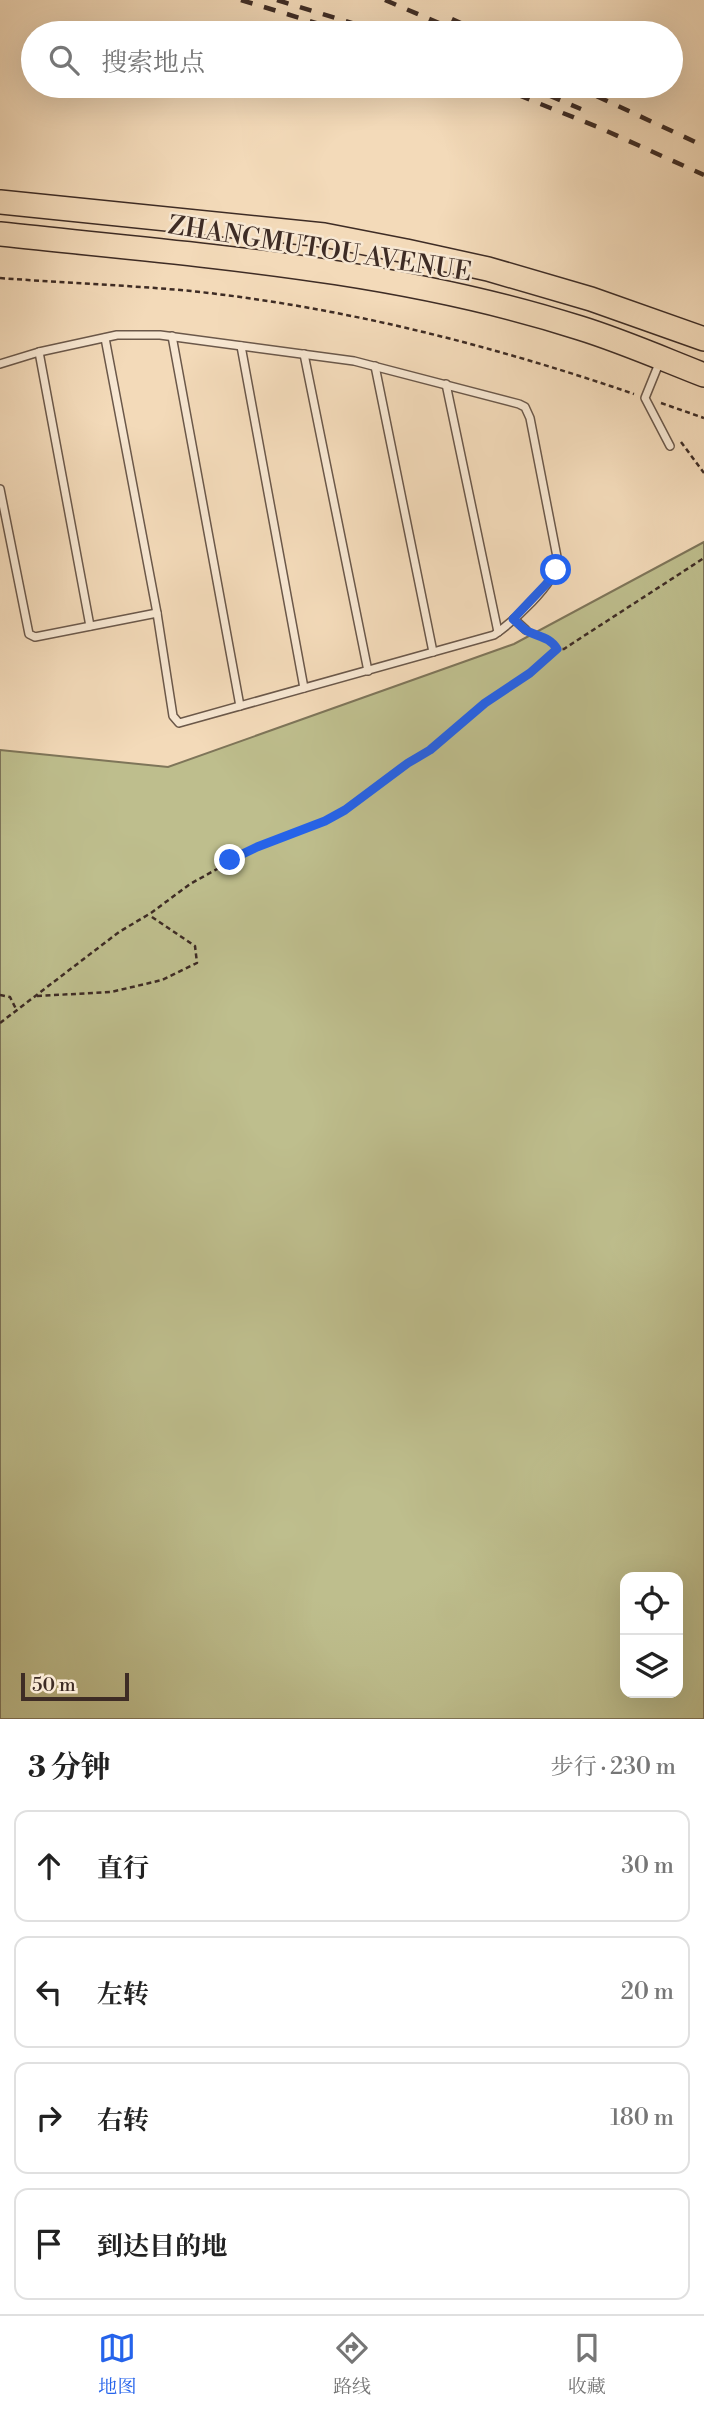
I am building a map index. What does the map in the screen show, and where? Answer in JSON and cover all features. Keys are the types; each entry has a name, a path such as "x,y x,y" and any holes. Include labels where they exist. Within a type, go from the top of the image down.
{"main road":[{"name":"ZHANGMUTOU AVENUE","path":"0,202 324,236 406,251 488,269 591,299 704,339"},
{"name":"ZHANGMUTOU AVENUE","path":"0,234 235,259 387,281 489,303 581,328 704,375"}],"lane":[{"path":"0,364 39,352 105,338 140,334 172,336 375,366 519,404 525,407 530,418 558,562 552,578 513,619 498,632 483,638 176,722 105,338"},
{"path":"172,336 240,706"},
{"path":"241,346 304,688"},
{"path":"39,352 90,626"},
{"path":"304,354 368,671"},
{"path":"661,359 645,398 670,446"},
{"path":"375,366 433,652"},
{"path":"446,384 498,632"},
{"path":"0,489 29,634 35,636 157,613"},
{"path":"513,619 526,630"}],"path":[{"path":"0,278 192,292 348,317 464,341 559,368 704,418"},
{"path":"664,434 677,437 704,473"},
{"path":"0,1023 119,932 150,914 190,884 257,847 325,821 345,810 430,750 485,703 530,673 557,649 564,649 704,558"},
{"path":"526,630 548,639 557,649"},
{"path":"36,996 111,992 162,980 197,963 195,946 150,914"},
{"path":"0,995 10,997 16,1011"}],"green space":[{"path":"704,542 704,1719 0,1719 0,750 168,767 514,644"}],"railway":[{"path":"241,0 310,21"},
{"path":"277,0 345,21"},
{"path":"385,0 434,21"},
{"path":"452,19 456,21"},
{"path":"526,98 704,175"},
{"path":"555,98 581,109"},
{"path":"601,98 704,146"}],"route":[{"path":"230,860 325,821 345,810 430,750 485,703 547,659 557,649 554,643 526,630 513,619 552,578 556,570"}]}
